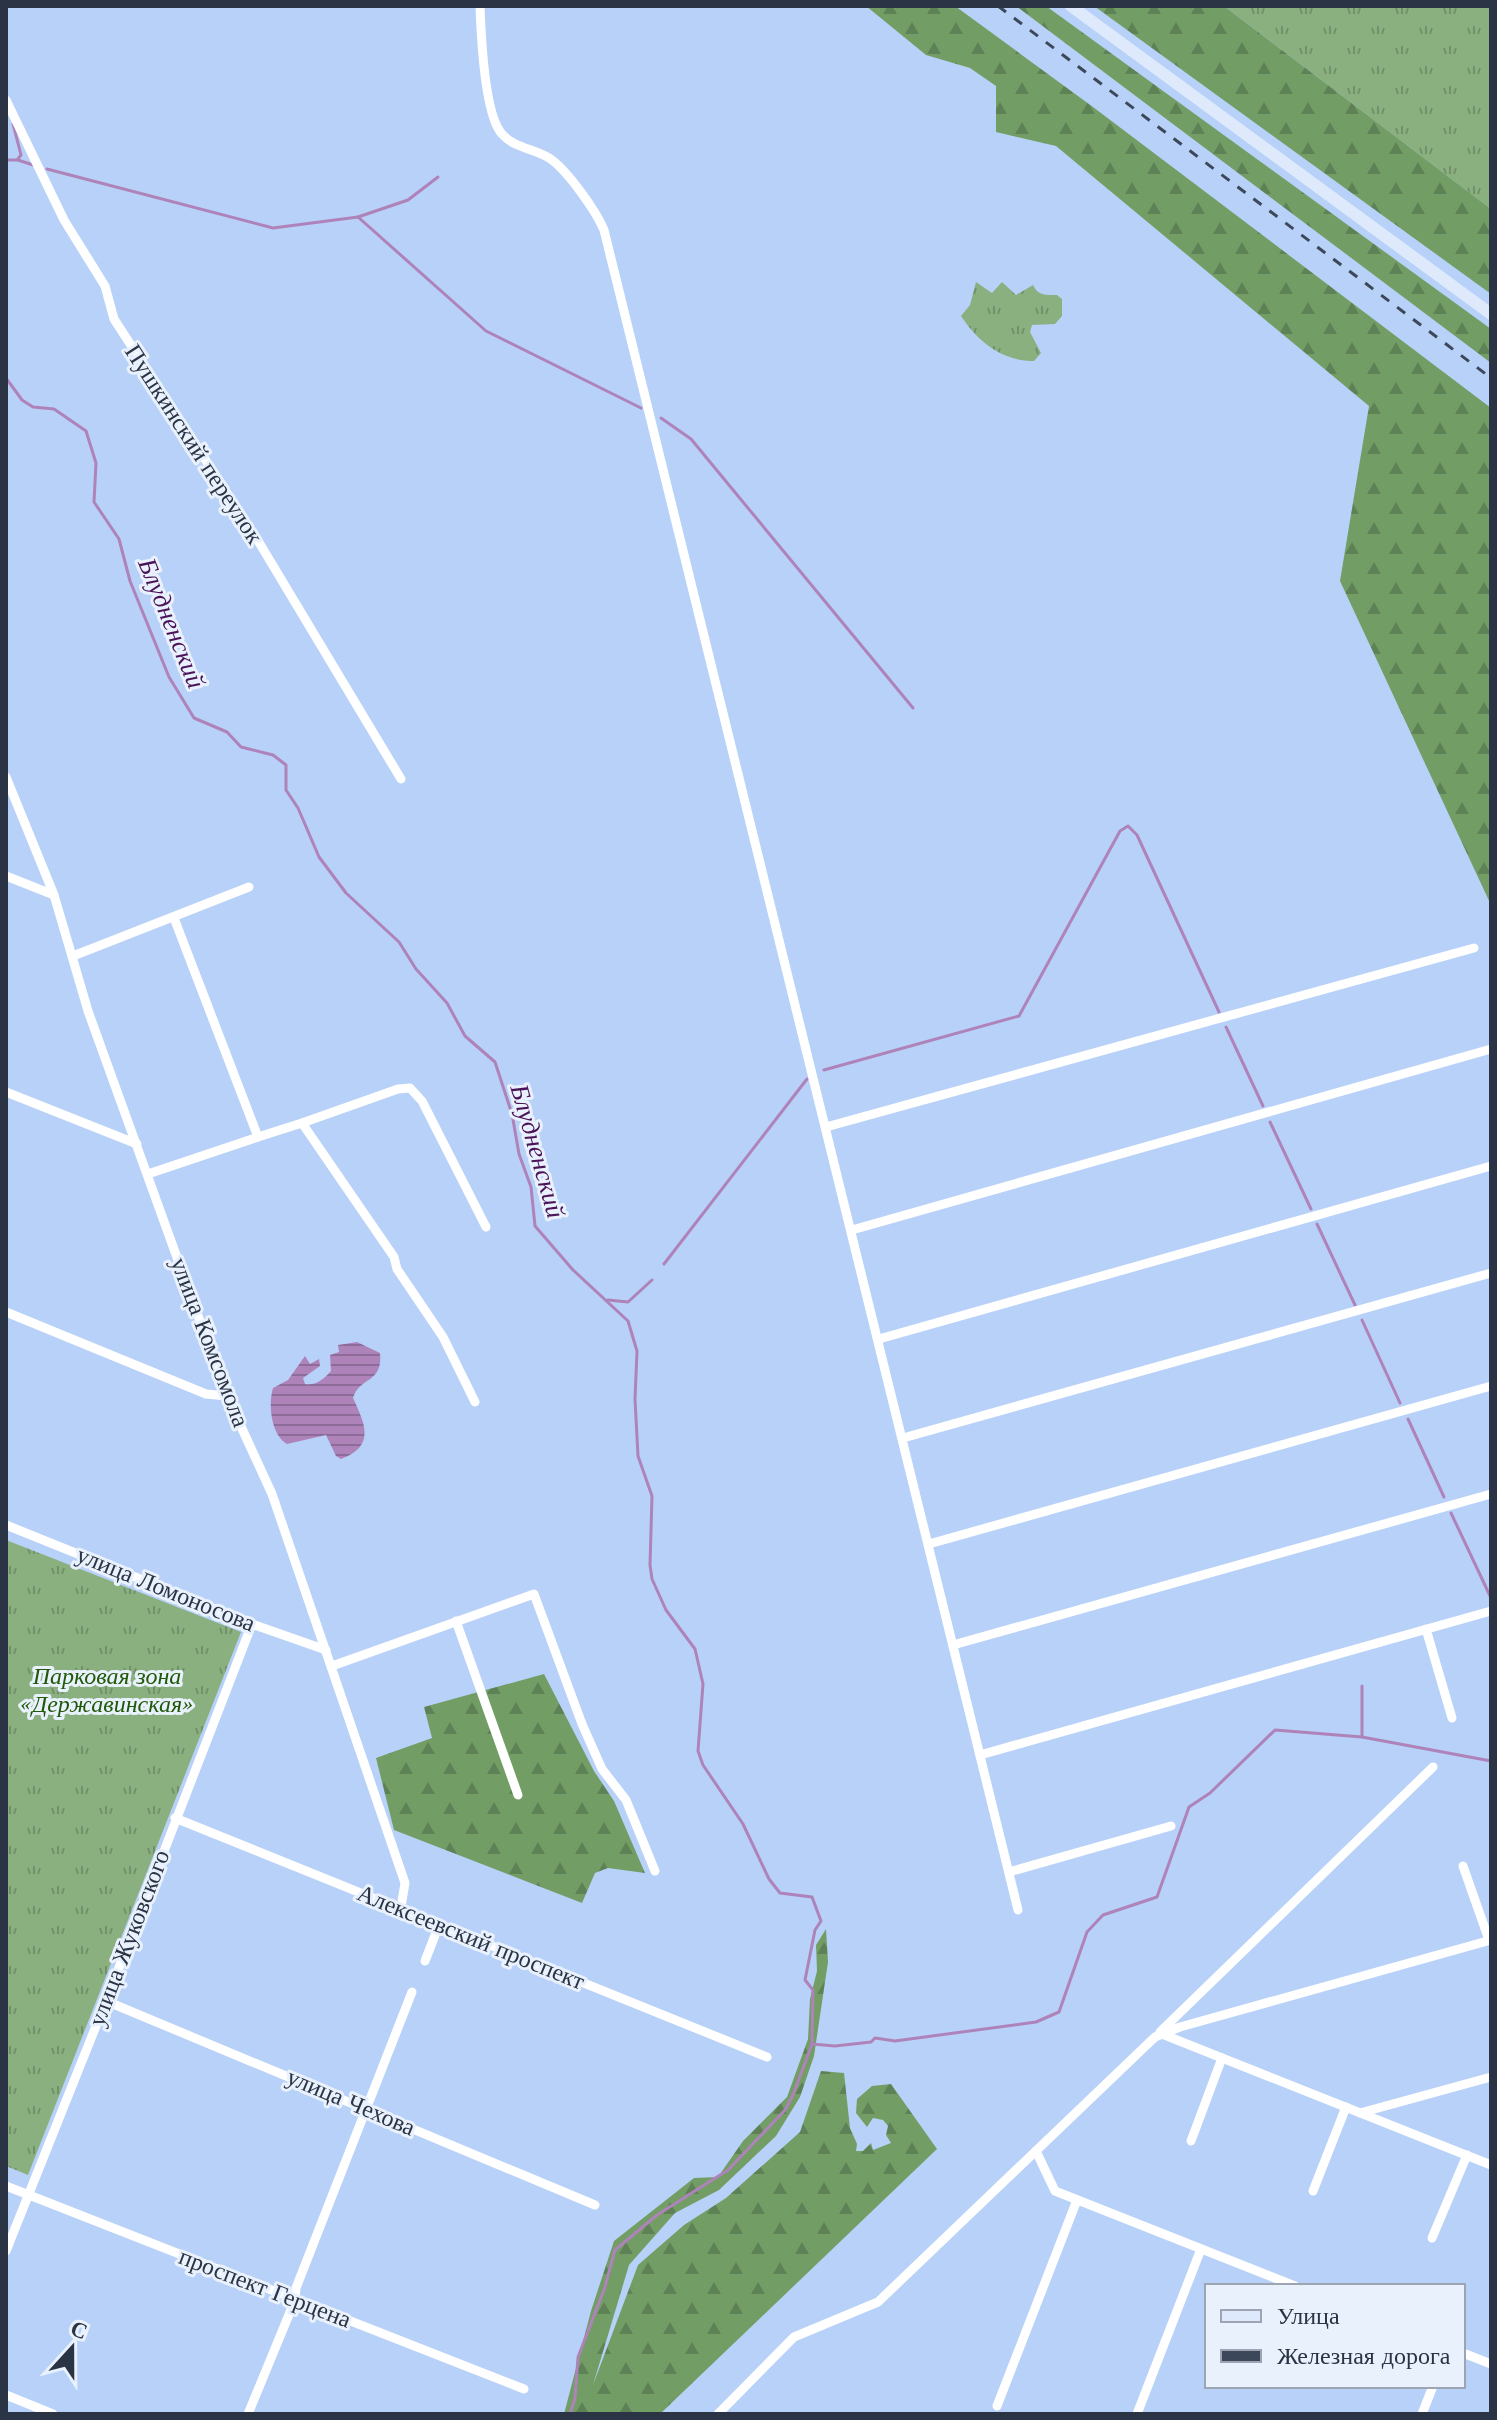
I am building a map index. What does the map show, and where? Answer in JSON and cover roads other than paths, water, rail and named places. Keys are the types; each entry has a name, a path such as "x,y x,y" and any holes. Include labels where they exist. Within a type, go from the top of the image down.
{"street":[{"path":"480,6 481,46 491,107 502,134 521,147 552,160 596,212 604,230 1018,1910"},
{"path":"1071,6 1491,314"},
{"name":"Пушкинский переулок","path":"6,100 64,220 105,286 114,319 260,544 401,779"},
{"name":"улица Комсомола","path":"6,777 54,895 88,1011 227,1396 272,1494 405,1883 401,1907"},
{"path":"6,876 54,895"},
{"path":"73,956 249,887"},
{"path":"174,918 258,1137"},
{"path":"826,1127 1474,948"},
{"path":"852,1230 1491,1049"},
{"path":"148,1174 398,1089 410,1088 422,1101 486,1227"},
{"path":"6,1092 137,1144"},
{"path":"302,1123 394,1257 397,1269 443,1337 475,1402"},
{"path":"879,1339 1491,1166"},
{"path":"903,1438 1491,1273"},
{"path":"6,1312 206,1394 227,1396"},
{"path":"929,1544 1491,1386"},
{"path":"953,1645 1491,1494"},
{"name":"улица Ломоносова","path":"6,1525 252,1624 326,1650"},
{"path":"332,1666 534,1594 582,1724 602,1769 626,1800 655,1871"},
{"path":"980,1755 1491,1611"},
{"path":"456,1621 518,1795"},
{"name":"улица Жуковского","path":"6,2251 252,1624"},
{"path":"1426,1629 1452,1718"},
{"path":"718,2414 794,2337 878,2302 1159,2036 1433,1767"},
{"name":"Алексеевский проспект","path":"175,1818 767,2057"},
{"path":"1009,1872 1171,1826"},
{"path":"1159,2036 1194,2023 1490,1940 1463,1866"},
{"path":"425,1961 439,1925"},
{"path":"248,2414 295,2300 296,2288 412,1992"},
{"name":"улица Чехова","path":"106,2001 595,2205"},
{"path":"1159,2036 1491,2165"},
{"path":"1191,2141 1222,2058"},
{"path":"1360,2113 1491,2077"},
{"path":"1313,2191 1346,2107"},
{"path":"1036,2151 1055,2191 1290,2284"},
{"path":"1432,2238 1467,2155"},
{"name":"проспект Герцена","path":"6,2186 524,2389"},
{"path":"997,2406 1077,2200"},
{"path":"1137,2414 1201,2249"},
{"path":"1465,2354 1491,2364"},
{"path":"1422,2414 1432,2388"},
{"path":"6,2395 53,2414"}],"waterway":[{"path":"6,160 17,160 21,155 13,124"},
{"path":"18,160 33,165"},
{"path":"47,169 273,228 358,217 486,331 641,408"},
{"path":"358,217 408,200 438,177"},
{"name":"Блудненский","path":"6,378 22,400 33,407 54,409 86,431 96,463 94,502 119,539 130,581 169,677 194,718 227,732 241,747 273,755 286,765 286,790 298,808 319,857 346,893 399,942 416,969 447,1003 465,1036 495,1062 531,1187 535,1226 573,1270 628,1321 637,1351 635,1399 638,1456 652,1496 652,1579 666,1610 695,1649 703,1684 698,1751 703,1765 743,1824 769,1879 780,1893 812,1897 821,1921 815,1930 805,1980 813,1990 812,2044 793,2095 785,2110 728,2170 657,2215 615,2250 604,2290 578,2357 575,2398 570,2414"},
{"path":"661,418 691,439 913,708"},
{"path":"824,1070 1019,1016 1120,831 1128,826 1137,835 1219,1012"},
{"path":"1226,1027 1263,1106"},
{"path":"664,1264 807,1079"},
{"path":"1270,1122 1311,1209"},
{"path":"1317,1224 1355,1305"},
{"path":"608,1300 628,1302 652,1280"},
{"path":"1362,1320 1400,1403"},
{"path":"1408,1419 1444,1497"},
{"path":"1451,1513 1491,1598"},
{"path":"812,2044 835,2046 871,2042 875,2038 895,2041 1036,2022 1059,2012 1087,1932 1103,1915 1157,1897 1189,1807 1210,1793 1275,1730 1362,1737 1362,1686"},
{"path":"1362,1737 1491,1761"}],"railway":[{"path":"998,6 1491,378"}],"park label":[{"name":"Парковая зона «Державинская»","path":"107,1690"}]}
